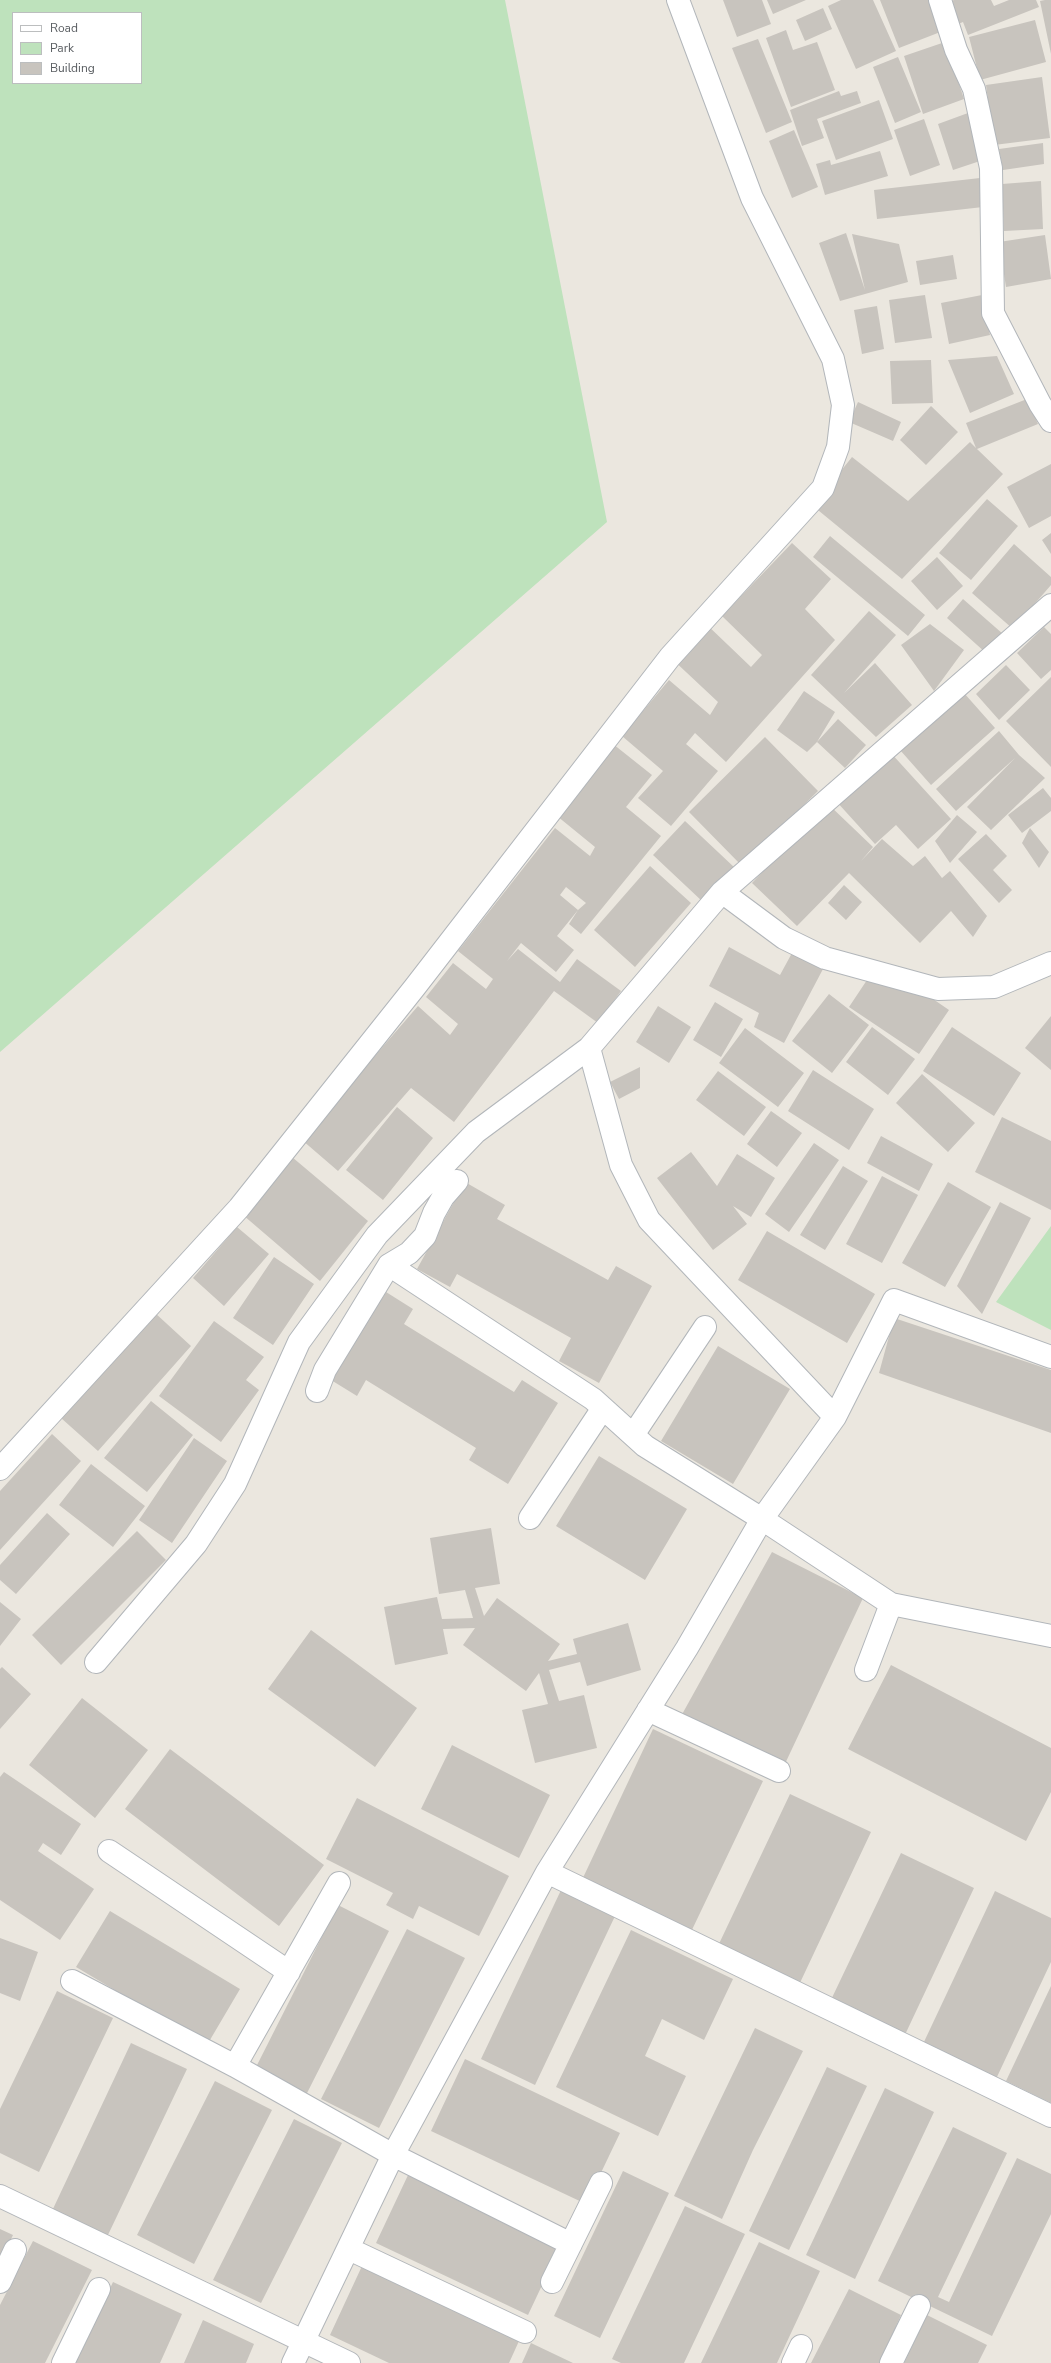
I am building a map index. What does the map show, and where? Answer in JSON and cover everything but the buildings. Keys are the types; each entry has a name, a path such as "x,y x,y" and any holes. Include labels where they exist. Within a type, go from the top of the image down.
{"street":[{"path":"0,1469 239,1208 415,987 670,658 823,488 838,447 843,406 833,359 752,198 678,0"},
{"path":"940,0 956,50 974,89 990,168 993,312 1047,408"},
{"path":"96,1662 196,1544 235,1484 299,1342 377,1235 476,1132 590,1048 722,892 1051,605"},
{"path":"722,892 784,938 825,958 938,989 994,987 1051,963"},
{"path":"590,1048 621,1166 649,1220 835,1417"},
{"path":"317,1391 325,1370 389,1265 409,1253 426,1236 440,1202 457,1181"},
{"path":"389,1265 593,1399 645,1446 762,1519 891,1604 1051,1636"},
{"path":"293,2363 393,2155 547,1872 687,1648 762,1519 835,1417 894,1300 1051,1357"},
{"path":"633,1435 705,1327"},
{"path":"530,1518 603,1408"},
{"path":"866,1670 891,1604"},
{"path":"648,1710 779,1771"},
{"path":"109,1850 289,1972"},
{"path":"547,1872 1051,2116"},
{"path":"235,2066 340,1883"},
{"path":"72,1981 235,2066 393,2155 571,2244"},
{"path":"552,2282 601,2182"},
{"path":"0,2196 349,2363"},
{"path":"349,2249 525,2332"},
{"path":"0,2282 15,2250"},
{"path":"63,2363 99,2289"},
{"path":"892,2363 919,2306"}],"green space":[{"path":"0,0 505,0 607,522 0,1052"},
{"path":"1051,1226 1051,1330 996,1302"}]}
